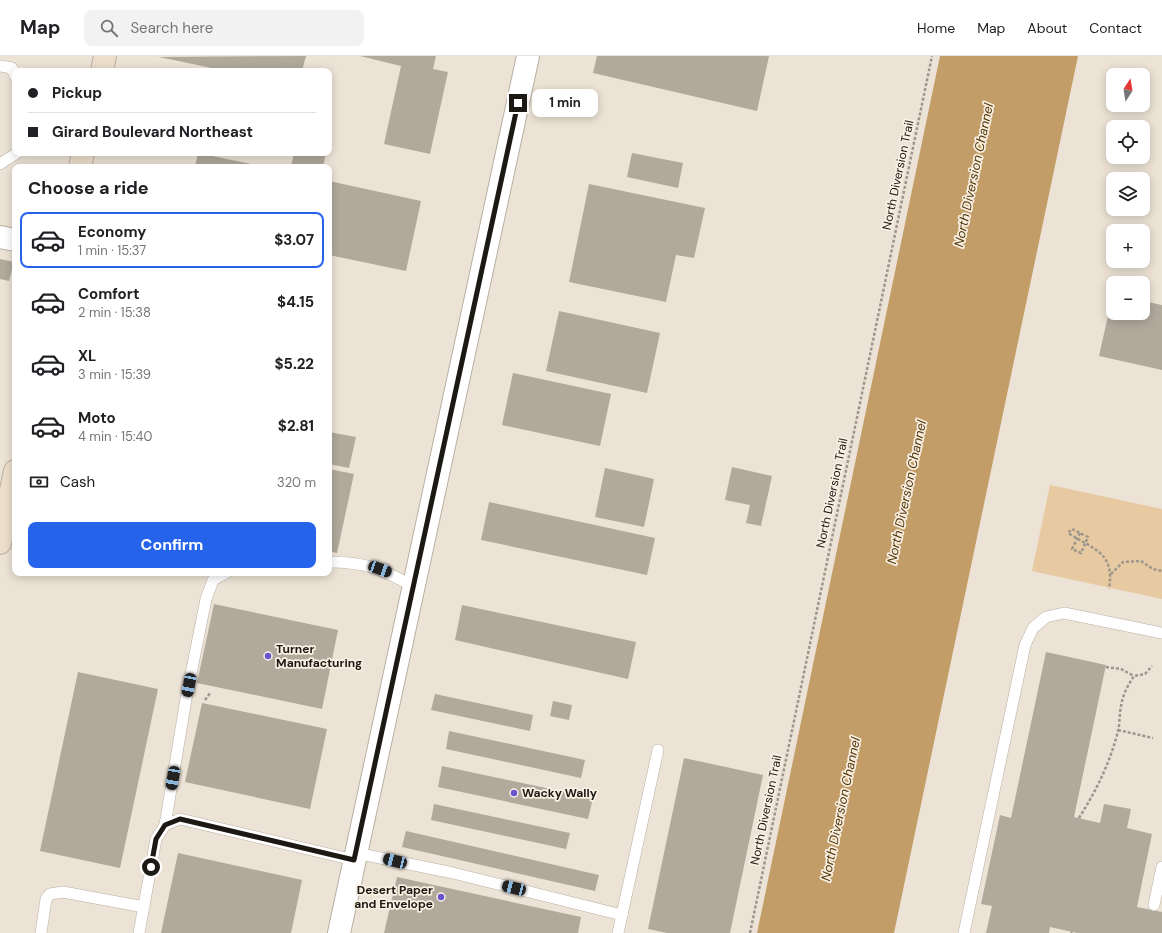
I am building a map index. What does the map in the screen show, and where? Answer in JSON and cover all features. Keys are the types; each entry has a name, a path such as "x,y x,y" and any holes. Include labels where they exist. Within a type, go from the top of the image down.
{"street":[{"path":"103,68 105,56"},
{"path":"339,933 528,56"},
{"path":"0,237 12,239"},
{"path":"0,543 12,485"}],"lane":[{"path":"0,66 12,68"},
{"path":"0,164 12,156"},
{"path":"332,562 369,565 391,573 414,587"},
{"path":"139,933 156,839 165,825 186,699 206,599 213,580 220,576"},
{"path":"964,933 1025,645 1033,628 1046,617 1064,613 1162,633"},
{"path":"618,933 658,750"},
{"path":"165,825 180,819 355,856 453,874 622,915"},
{"path":"1154,905 1162,867"},
{"path":"41,933 46,899 50,894 63,892 144,907"}],"path":[{"name":"North Diversion Trail","path":"750,933 932,56"},
{"path":"1080,533 1077,538 1072,549 1081,553 1085,544 1088,537 1080,533 1072,529 1068,533 1077,538 1085,544 1105,557 1111,574 1109,589"},
{"path":"1111,574 1123,562 1141,561 1153,569 1162,571"},
{"path":"1106,667 1120,669 1134,676 1145,674 1152,666"},
{"path":"1079,818 1095,792 1108,763 1118,730 1121,705 1127,687 1134,676"},
{"path":"206,700 211,692"},
{"path":"1118,730 1153,738"}],"shaded area":[{"path":"1050,485 1162,509 1162,599 1032,571"}],"water":[{"name":"North Diversion Channel","path":"940,56 1078,56 894,933 757,933"}],"building":[{"path":"306,56 303,68 212,68 159,57"},
{"path":"360,56 436,56 433,69 448,72 430,154 384,144 401,66"},
{"path":"597,56 769,56 757,111 593,73"},
{"path":"632,153 683,163 678,188 627,177"},
{"path":"197,156 213,156 251,164 196,164"},
{"path":"293,156 325,156 324,164 292,164"},
{"path":"332,182 421,201 406,271 332,256"},
{"path":"589,184 705,208 694,258 676,255 666,302 569,282"},
{"path":"0,259 12,262 12,270 9,281 0,279"},
{"path":"1150,302 1162,305 1162,370 1099,356 1107,320 1150,320"},
{"path":"559,311 660,333 647,393 546,371"},
{"path":"513,373 611,394 600,446 502,425"},
{"path":"332,433 356,437 349,468 332,465"},
{"path":"732,467 772,476 761,526 746,523 750,505 725,500"},
{"path":"605,468 654,479 644,527 595,517"},
{"path":"332,470 354,474 337,553 332,552"},
{"path":"489,502 655,538 647,575 481,540"},
{"name":"Turner Manufacturing","path":"214,604 338,630 322,709 197,683"},
{"path":"462,605 636,642 628,679 455,640"},
{"path":"1046,652 1106,665 1074,817 1100,823 1104,804 1131,809 1127,828 1152,834 1137,907 1162,912 1162,933 1077,933 1050,927 1049,933 986,933 992,906 981,904 1000,815 1011,818"},
{"path":"78,672 158,689 120,868 40,851"},
{"path":"435,694 533,715 530,731 431,710"},
{"path":"553,701 572,705 569,720 550,716"},
{"path":"202,703 327,729 310,809 185,782"},
{"path":"449,731 585,760 581,778 446,749"},
{"path":"684,758 763,775 730,933 667,933 648,929"},
{"path":"442,766 593,798 588,819 438,787"},
{"path":"434,804 570,833 566,849 431,820"},
{"path":"406,831 599,875 595,891 402,847"},
{"path":"178,853 302,880 291,933 161,933"},
{"name":"Desert Paper and Envelope","path":"397,877 581,917 578,933 384,933"}],"place":[{"name":"Turner Manufacturing","path":"268,656"},
{"name":"Wacky Wally","path":"514,793"},
{"name":"Desert Paper and Envelope","path":"441,897"}],"route":[{"path":"151,867 156,839 165,825 180,819 354,860 518,103"}]}
